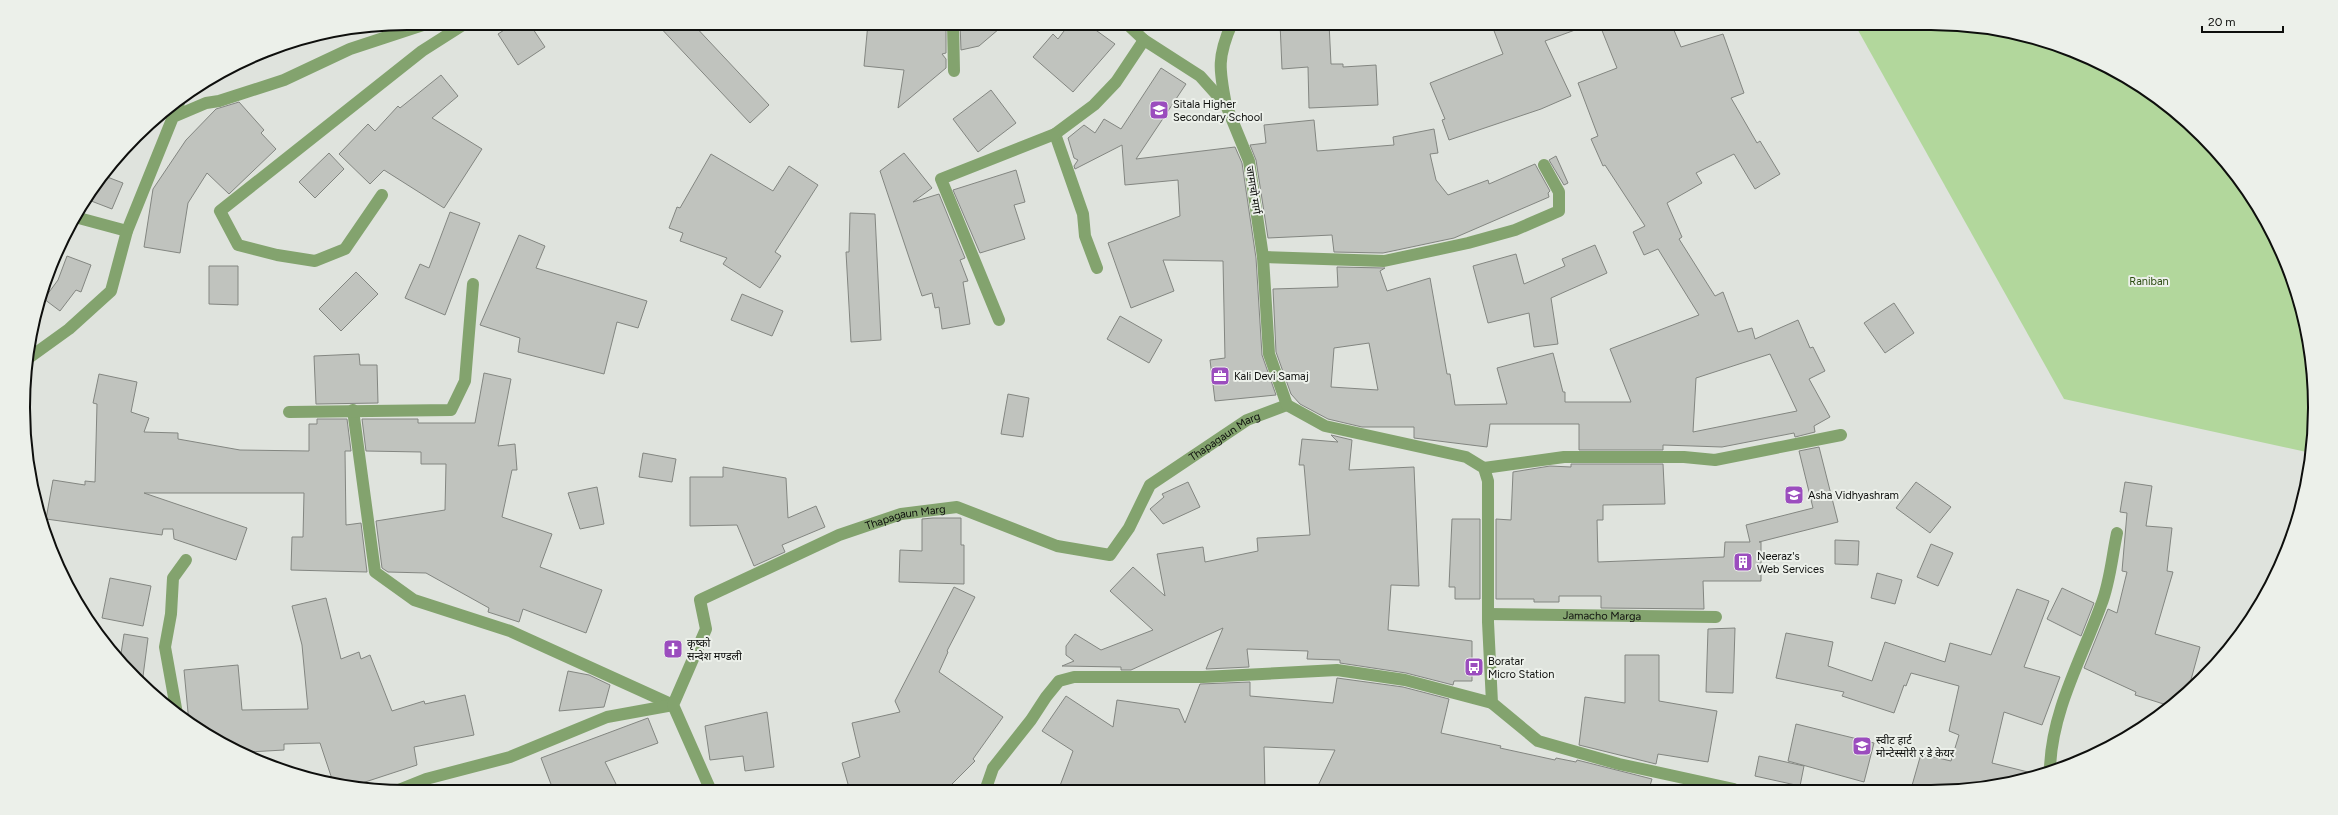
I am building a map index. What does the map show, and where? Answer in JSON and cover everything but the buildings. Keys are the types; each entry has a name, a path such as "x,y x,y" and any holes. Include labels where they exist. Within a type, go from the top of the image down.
{"street":[{"path":"173,117 206,103 219,101 284,80 350,49 408,30"},
{"path":"382,195 346,249 315,261 277,255 238,245 220,211 422,51 455,30"},
{"path":"953,30 954,70"},
{"name":"जामाचो मार्ग","path":"1133,30 1144,40 1200,76 1226,105 1249,161 1263,258 1269,354 1287,405"},
{"path":"1226,105 1219,66 1224,41 1229,30"},
{"path":"999,320 941,179 1055,134 1094,105 1116,82 1144,40"},
{"path":"34,355 69,329 111,291 127,231 176,110"},
{"path":"1055,134 1083,214 1085,236 1097,268"},
{"path":"1263,258 1384,261 1468,243 1515,230 1559,211 1559,192 1544,165"},
{"path":"81,219 127,231"},
{"path":"289,412 353,410 451,410 465,381 473,284"},
{"path":"1287,405 1325,426 1466,457 1484,468 1564,457 1684,457 1715,460 1841,435"},
{"name":"Thapagaun Marg","path":"673,705 706,629 700,600 839,535 901,514 957,507 1057,546 1110,555 1129,528 1150,485 1247,420 1287,405"},
{"path":"353,410 375,572 414,600 510,631 673,705 707,785"},
{"path":"1484,468 1488,480 1488,614 1492,703"},
{"path":"2050,765 2055,727 2076,664 2102,604 2117,533"},
{"path":"175,705 165,647 171,614 173,578 186,560"},
{"name":"Jamacho Marga","path":"1488,614 1716,617"},
{"path":"987,785 993,768 1031,720 1046,697 1059,681 1074,677 1202,677 1337,670 1405,680 1492,703 1538,741 1619,764 1716,785"},
{"path":"410,785 426,779 510,757 607,717 673,705"}],"green space":[{"name":"Raniban","path":"1858,30 1930,30 1980,33 2004,37 2052,50 2097,69 2140,94 2179,124 2214,159 2230,178 2257,219 2269,241 2288,286 2301,334 2305,358 2308,408 2305,452 2064,399"}],"place":[{"name":"Sitala Higher Secondary School","path":"1159,110"},
{"name":"Kali Devi Samaj","path":"1220,376"},
{"name":"Asha Vidhyashram","path":"1794,495"},
{"name":"Neeraz's Web Services","path":"1743,562"},
{"name":"कृष्को सन्देश मण्डली","path":"673,649"},
{"name":"Boratar Micro Station","path":"1474,667"},
{"name":"स्वीट हार्ट मोन्टेस्सोरी र डे केयर","path":"1862,746"}]}
